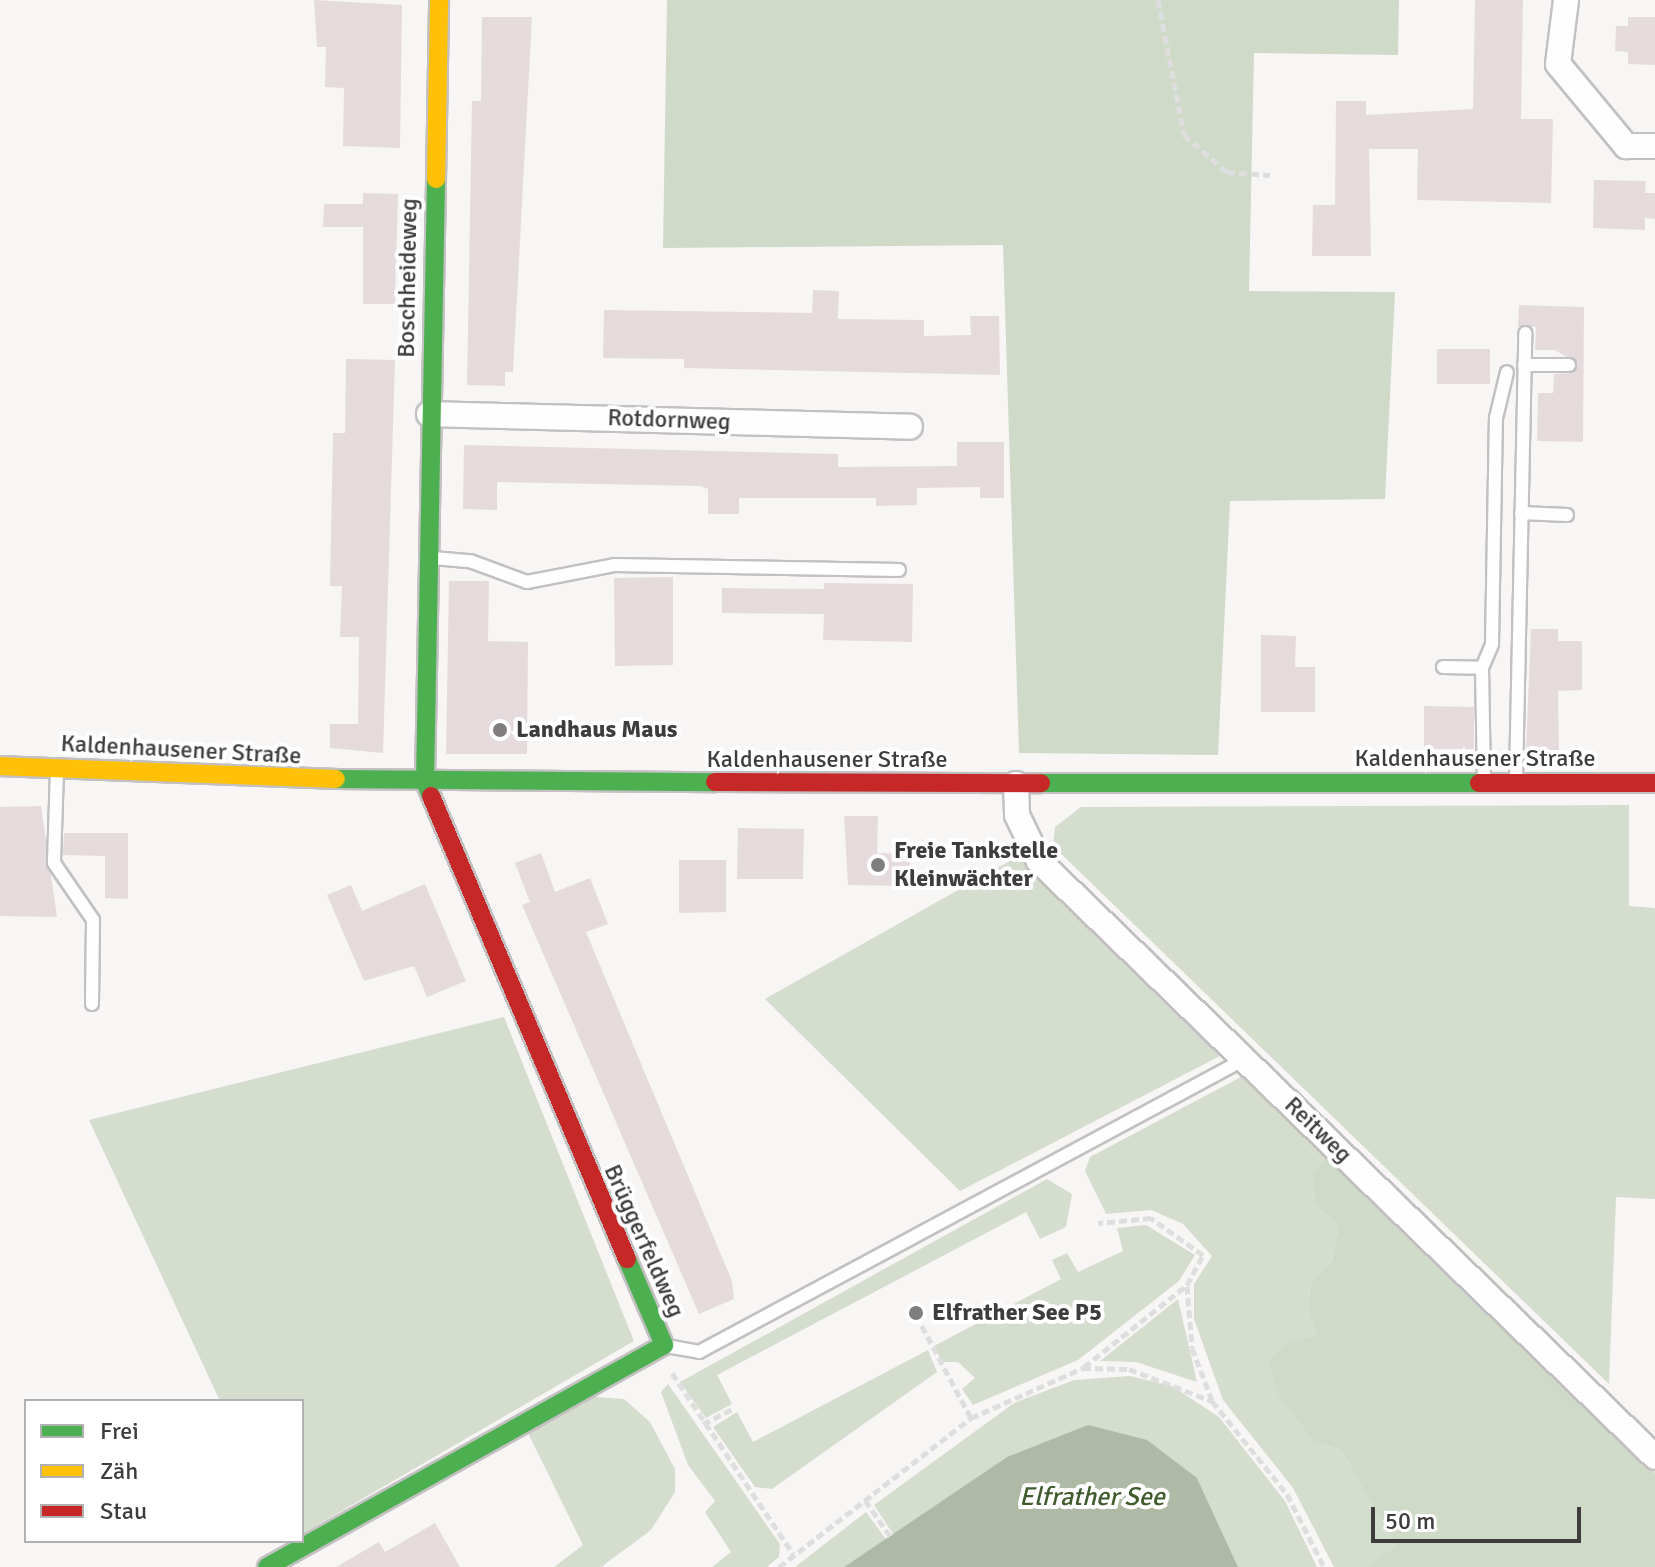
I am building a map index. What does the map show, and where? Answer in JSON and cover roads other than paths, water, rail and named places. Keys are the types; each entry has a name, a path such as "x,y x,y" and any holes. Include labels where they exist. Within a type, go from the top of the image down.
{"street":[{"name":"Boschheideweg","path":"425,782 426,558 439,0"},
{"path":"1566,0 1558,64 1626,146 1655,146"},
{"name":"Rotdornweg","path":"429,414 910,427"},
{"name":"Kaldenhausener Straße","path":"0,766 425,782 1655,783"},
{"name":"Brüggerfeldweg","path":"267,1567 664,1345 425,782"},
{"name":"Reitweg","path":"1016,784 1017,815 1039,861 1655,1457"}],"lane":[{"path":"1516,783 1525,333"},
{"path":"1524,365 1569,365"},
{"path":"1484,784 1482,668 1492,644 1496,418 1507,372"},
{"path":"1521,513 1567,515"},
{"path":"426,558 470,561 527,582 615,565 899,570"},
{"path":"1443,667 1482,668"},
{"path":"57,767 54,863 93,920 92,1004"},
{"path":"664,1345 699,1352 1245,1059"}],"water":[{"name":"Elfrather See","path":"1088,1425 1147,1440 1197,1478 1238,1567 844,1567 1007,1457"}],"place":[{"name":"Landhaus Maus","path":"500,730"},
{"name":"Freie Tankstelle Kleinwächter","path":"878,865"},
{"name":"Elfrather See P5","path":"916,1313"}]}
